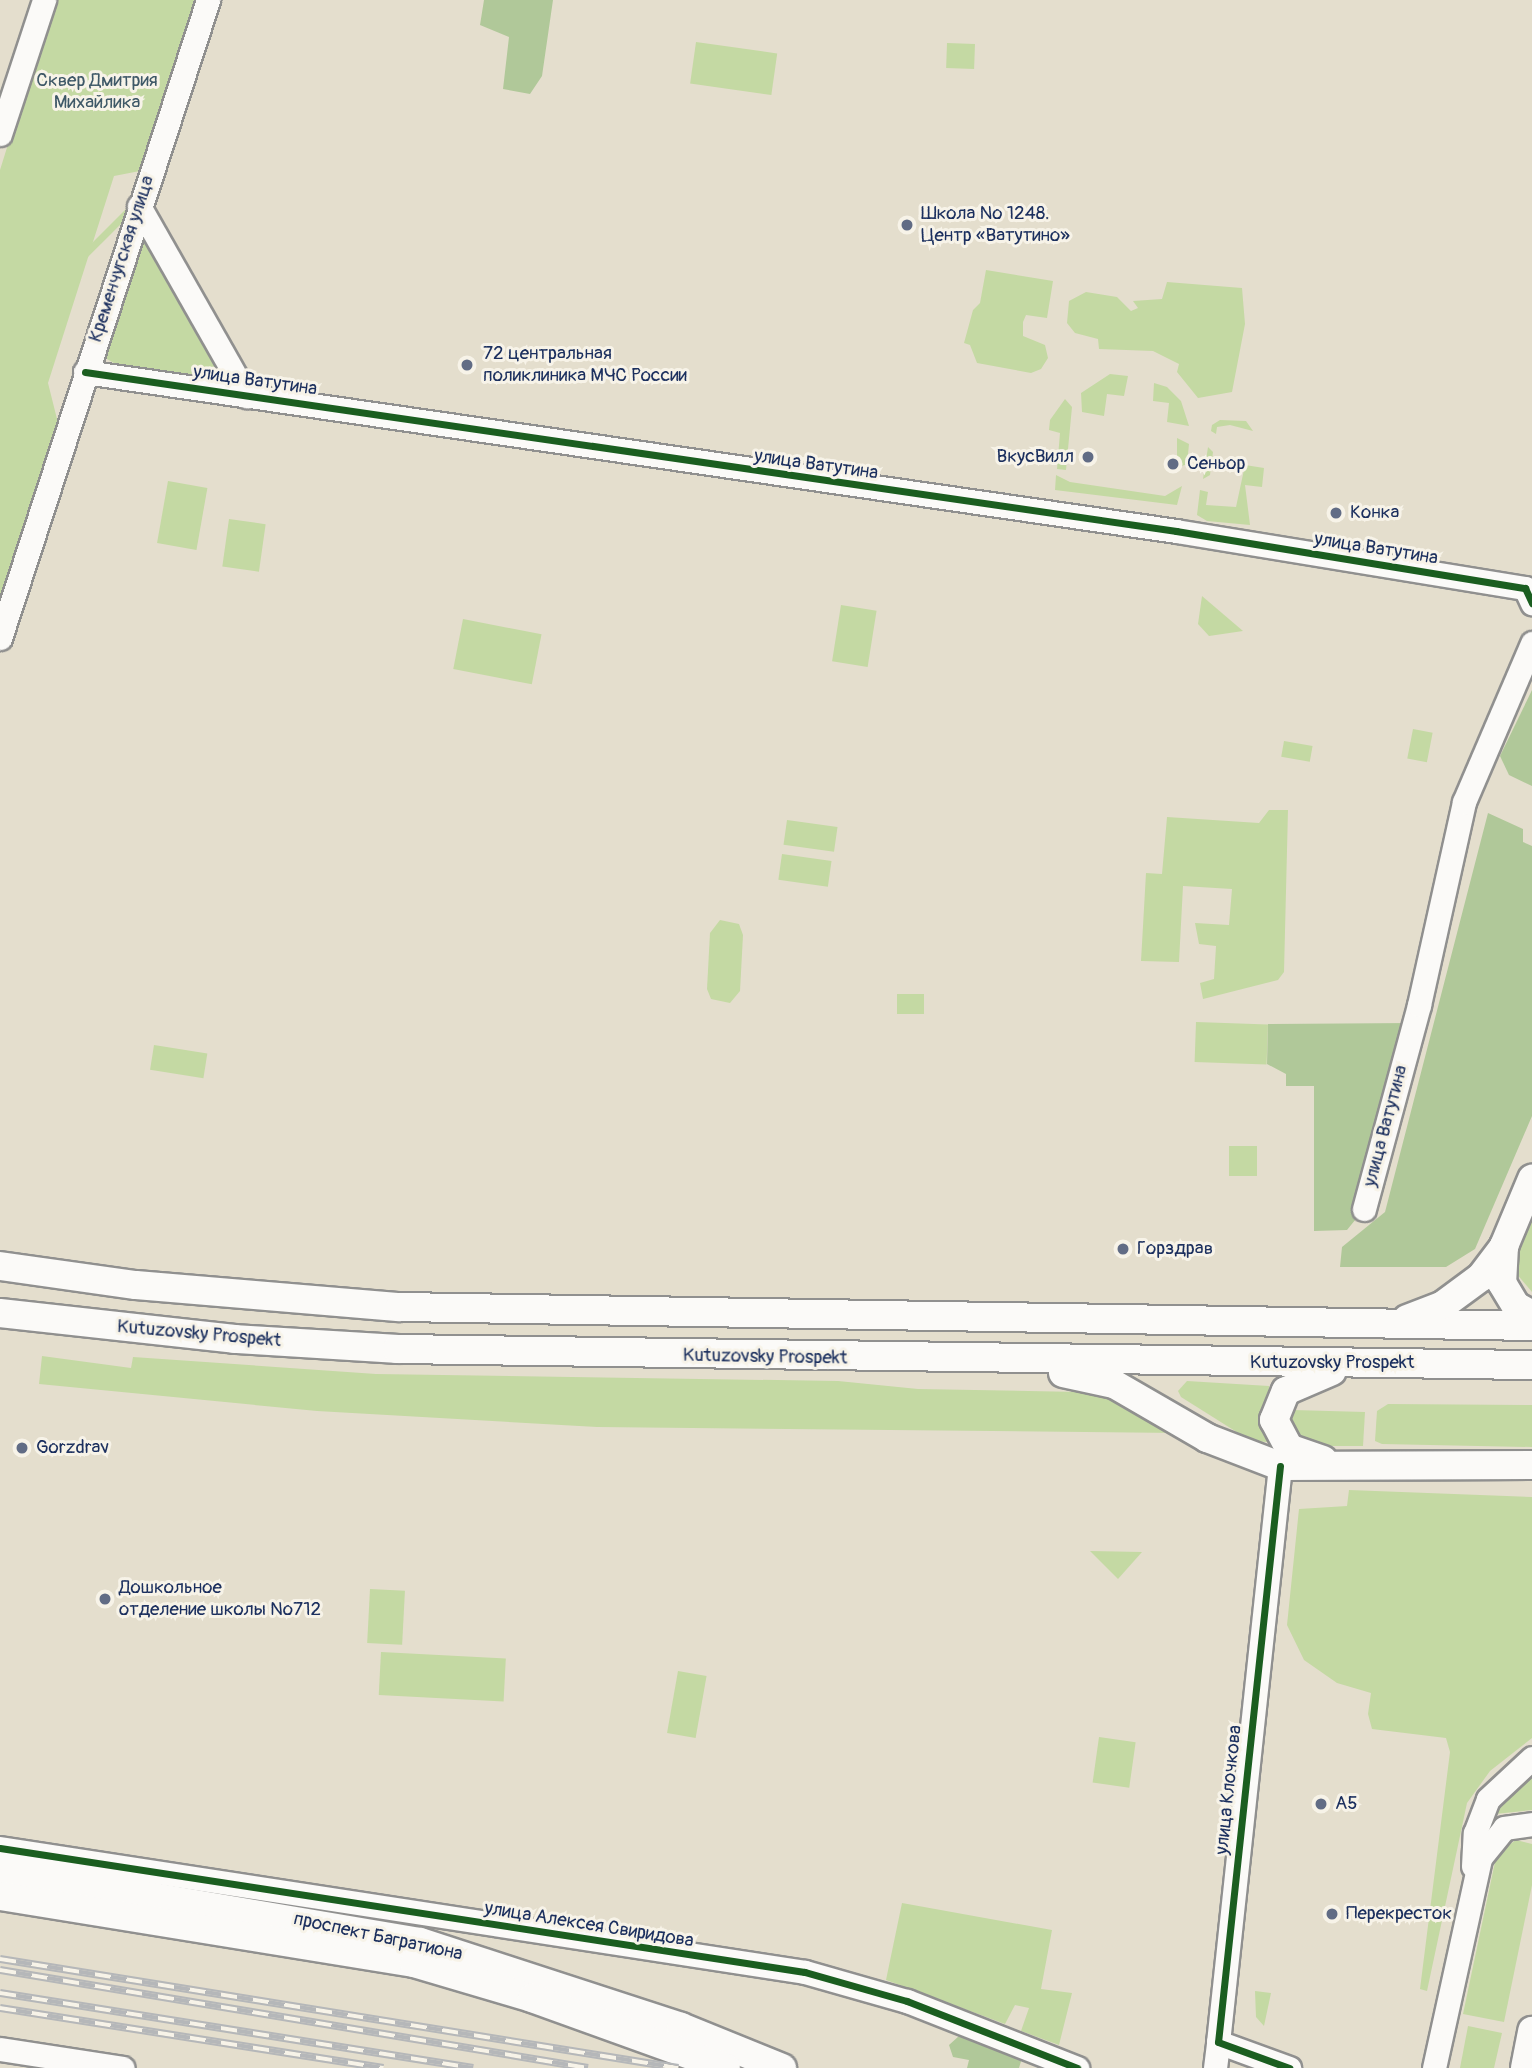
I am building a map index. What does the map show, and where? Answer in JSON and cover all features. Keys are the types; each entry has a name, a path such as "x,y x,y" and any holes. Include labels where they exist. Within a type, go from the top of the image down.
{"main road":[{"path":"1391,1324 1443,1305 1466,1290 1504,1246 1532,1179"},
{"path":"1504,1246 1502,1283 1516,1306 1532,1315"},
{"name":"Kutuzovsky Prospekt","path":"0,1266 136,1285 400,1307 1532,1326"},
{"name":"Kutuzovsky Prospekt","path":"0,1313 235,1339 397,1349 974,1360 1532,1365"},
{"path":"974,1360 1114,1384 1208,1438 1280,1466 1336,1463 1525,1467"},
{"path":"1336,1463 1289,1448 1278,1434 1276,1406 1299,1382 1370,1364"},
{"name":"проспект Багратиона","path":"0,1871 321,1934 532,1998 726,2068"},
{"name":"проспект Багратиона","path":"0,1896 321,1934 420,1942 540,1978 782,2068"},
{"path":"1525,2068 1532,2031"}],"street":[{"path":"0,134 44,0"},
{"name":"Кременчугская улица","path":"0,638 208,0"},
{"name":"улица Ватутина","path":"139,206 247,396"},
{"name":"улица Ватутина","path":"85,372 1176,531 1525,588 1532,603"},
{"name":"улица Ватутина","path":"1364,1209 1419,1005 1464,802 1532,643"},
{"name":"улица Клочкова","path":"1218,2042 1280,1466"},
{"path":"1434,2068 1472,1881 1475,1833 1488,1799 1532,1758"},
{"path":"1472,1881 1494,1835 1514,1823 1532,1824"},
{"name":"улица Алексея Свиридова","path":"0,1848 805,1972 907,2001 1077,2068"},
{"path":"1214,2068 1218,2042 1289,2068"},
{"path":"0,2049 123,2068"}],"green space":[{"name":"Сквер Дмитрия Михайлика","path":"53,0 199,0 145,170 114,176 48,383 58,423 0,606 0,170"},
{"path":"484,0 553,0 542,76 530,94 503,89 509,37 480,25"},
{"path":"696,42 777,53 771,95 690,84"},
{"path":"947,43 975,44 974,69 946,68"},
{"path":"126,209 131,214 13,332 8,327"},
{"path":"141,229 233,384 119,366 107,359 102,350"},
{"path":"986,270 1053,281 1047,318 1026,315 1023,322 1023,336 1045,345 1048,358 1041,369 1031,373 977,363 970,345 964,343 973,310 980,303"},
{"path":"1167,282 1242,288 1245,324 1232,392 1198,398 1177,372 1179,364 1153,351 1099,349 1098,339 1075,333 1067,323 1069,301 1086,292 1117,297 1131,311 1138,308 1133,301 1162,299"},
{"path":"1110,374 1128,376 1124,396 1107,394 1104,416 1082,412 1081,393"},
{"path":"1154,383 1167,387 1181,401 1189,426 1167,422 1169,403 1153,401"},
{"path":"1065,399 1072,407 1066,470 1057,469 1060,433 1049,430 1050,420"},
{"path":"1220,420 1246,421 1253,431 1230,425 1217,427 1216,434 1211,431 1212,425"},
{"path":"1177,438 1189,444 1187,464 1177,468"},
{"path":"1208,447 1213,452 1210,475 1203,479"},
{"path":"1245,465 1264,468 1262,487 1245,485 1250,525 1207,521 1197,515 1200,490 1208,492 1206,505 1236,507"},
{"path":"1056,475 1070,482 1165,496 1182,486 1177,505 1055,490"},
{"path":"168,481 207,488 196,550 157,543"},
{"path":"229,519 266,524 259,572 222,567"},
{"path":"1202,596 1243,631 1209,636 1198,624"},
{"path":"841,605 877,611 868,667 832,661"},
{"path":"463,619 542,634 532,684 453,669"},
{"path":"1532,690 1532,786 1509,775 1500,756"},
{"path":"1413,729 1433,733 1427,762 1407,758"},
{"path":"1284,741 1313,746 1310,762 1281,757"},
{"path":"1269,810 1288,810 1284,972 1278,980 1203,999 1200,983 1214,979 1216,946 1199,944 1195,923 1229,925 1232,889 1183,886 1179,962 1141,961 1146,873 1162,874 1167,817 1259,823"},
{"path":"1488,813 1523,829 1523,842 1532,846 1532,1116 1475,1249 1446,1267 1340,1267 1342,1247 1385,1212"},
{"path":"787,820 838,827 834,852 784,845"},
{"path":"782,854 832,861 828,887 778,880"},
{"path":"720,920 739,924 743,935 740,991 730,1003 711,999 707,989 710,933"},
{"path":"897,994 924,994 924,1014 897,1014"},
{"path":"1196,1022 1268,1025 1267,1064 1195,1062"},
{"path":"1413,1023 1364,1209 1347,1230 1314,1231 1314,1086 1286,1086 1286,1074 1267,1064 1268,1024"},
{"path":"154,1045 207,1053 203,1078 150,1070"},
{"path":"1229,1146 1257,1146 1257,1176 1229,1176"},
{"path":"1532,1215 1532,1292 1516,1273 1517,1251"},
{"path":"42,1356 131,1368 133,1357 376,1374 838,1381 918,1389 1080,1392 1107,1396 1179,1433 597,1427 317,1411 39,1384"},
{"path":"1187,1381 1269,1386 1268,1442 1251,1441 1181,1397 1178,1391"},
{"path":"1388,1404 1532,1405 1532,1447 1382,1444 1375,1441 1377,1411"},
{"path":"1293,1410 1365,1412 1363,1446 1314,1446 1296,1439 1288,1415"},
{"path":"1349,1490 1532,1497 1532,1738 1490,1771 1467,1803 1427,1991 1420,1989 1450,1752 1446,1738 1372,1729 1368,1714 1371,1693 1337,1683 1304,1660 1287,1625 1299,1509 1347,1506"},
{"path":"1090,1551 1142,1552 1118,1579"},
{"path":"370,1589 405,1591 402,1645 367,1643"},
{"path":"381,1652 506,1659 504,1701 379,1695"},
{"path":"678,1671 707,1676 696,1738 667,1733"},
{"path":"1099,1737 1136,1742 1129,1788 1093,1783"},
{"path":"1532,1770 1532,1810 1495,1814 1503,1796"},
{"path":"1516,1840 1532,1844 1532,1885 1504,2022 1463,2014 1495,1862 1499,1852"},
{"path":"902,1903 1052,1930 1041,1989 1072,1993 1059,2045 1021,2031 1029,2008 1015,2005 1005,2024 886,1980"},
{"path":"1255,1991 1271,1993 1264,2026 1256,2017"},
{"path":"1468,2026 1502,2033 1494,2068 1460,2068"},
{"path":"959,2036 1022,2058 1019,2068 967,2068 969,2060 953,2057 949,2045"}],"railway":[{"path":"0,1959 678,2068"},
{"path":"0,1970 588,2068"},
{"path":"0,1993 473,2068"},
{"path":"0,2008 383,2068"}],"cycle path":[{"path":"85,372 1176,531 1525,588 1532,603"},
{"path":"1280,1466 1218,2042 1289,2068"},
{"path":"0,1848 805,1972 907,2001 1077,2068"}],"place":[{"name":"Школа № 1248. Центр «Ватутино»","path":"907,225"},
{"name":"72 центральная поликлиника МЧС России","path":"467,365"},
{"name":"ВкусВилл","path":"1088,457"},
{"name":"Сеньор","path":"1173,464"},
{"name":"Конка","path":"1336,513"},
{"name":"Горздрав","path":"1123,1249"},
{"name":"Gorzdrav","path":"22,1448"},
{"name":"Дошкольное отделение школы №712","path":"105,1599"},
{"name":"А5","path":"1321,1804"},
{"name":"Перекресток","path":"1332,1914"}]}
